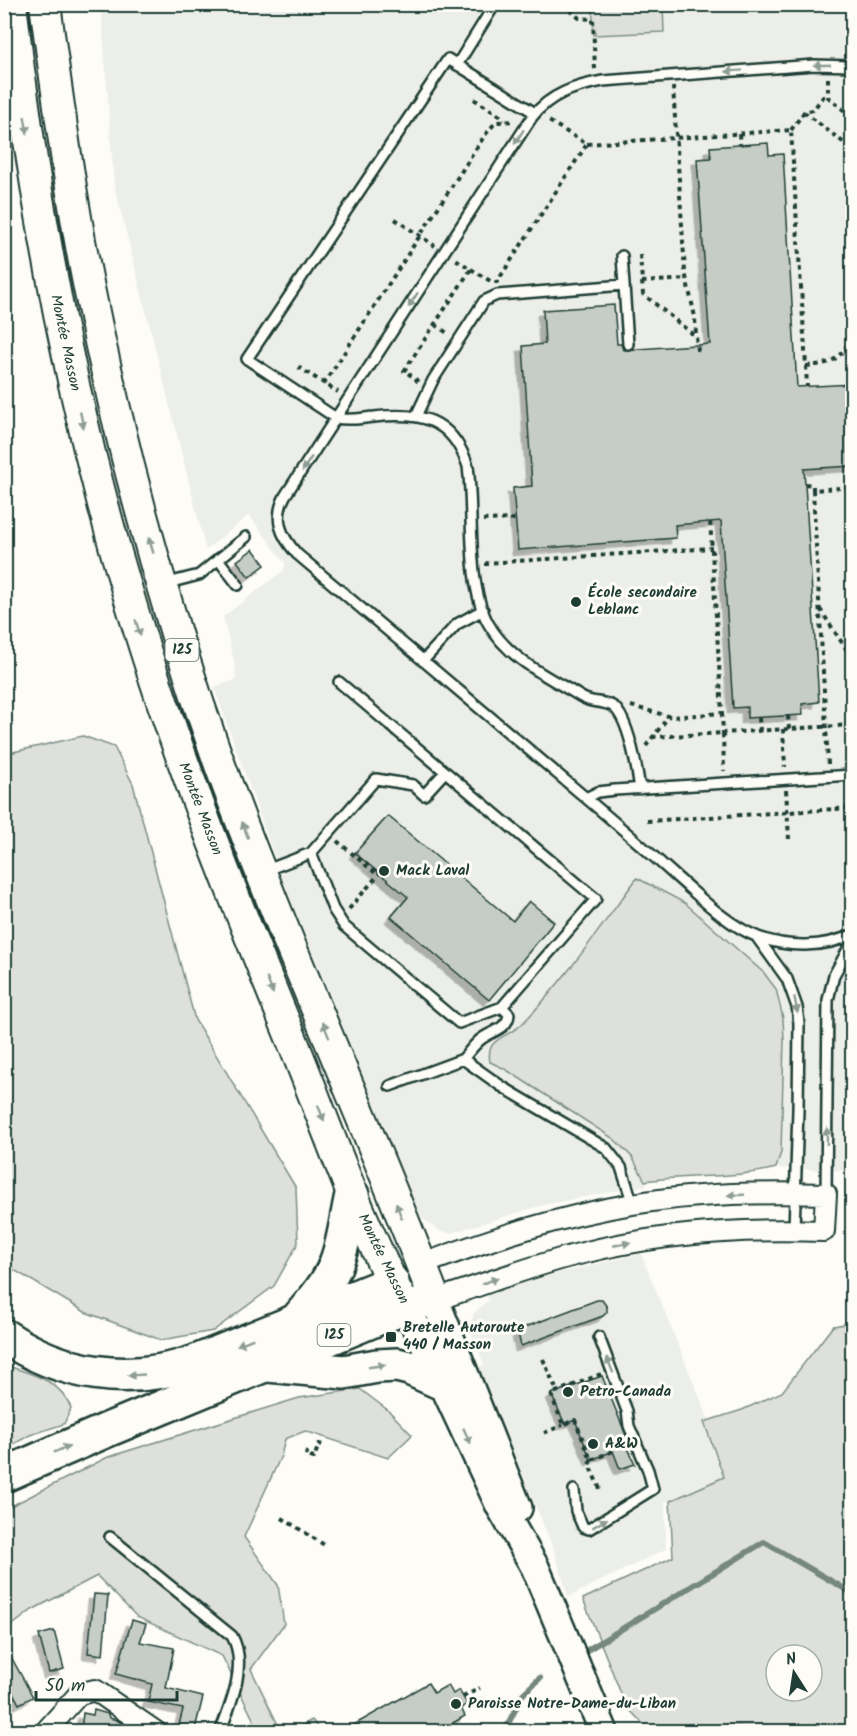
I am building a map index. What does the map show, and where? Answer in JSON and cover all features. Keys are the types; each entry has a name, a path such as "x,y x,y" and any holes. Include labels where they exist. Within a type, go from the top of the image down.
{"highway":[{"path":"296,1321 333,1270 352,1194"},
{"path":"4,1336 29,1352 68,1368 107,1375 134,1375 182,1367 296,1321 410,1296"},
{"name":"125","path":"4,1475 264,1365 410,1296"},
{"path":"264,1365 344,1372 397,1365 442,1383"}],"main road":[{"name":"Montée Masson","path":"10,4 31,164 66,353 99,490 128,596 195,798 352,1194 410,1296"},
{"name":"125","path":"45,4 64,146 89,287 119,423 162,584 221,767 261,872 421,1265"},
{"path":"410,1296 421,1265"}],"street":[{"path":"410,1296 617,1244 698,1233 824,1231 826,1194 706,1196 633,1204 576,1215 536,1226 421,1265"},
{"name":"Montée Masson","path":"410,1296 418,1330 442,1383 500,1506 535,1567"},
{"name":"Montée Masson","path":"410,1296 516,1500 535,1567 604,1731"},
{"path":"45,1731 79,1694 95,1690 156,1731"}],"lane":[{"path":"457,65 495,4"},
{"path":"535,113 448,59 247,359 336,418 400,414 416,416 430,420 448,433 461,450 468,466 475,577 489,625 497,637 515,655 539,672 587,700 601,701 614,707 634,752 640,789"},
{"path":"852,66 814,65 595,82 557,94 547,101 535,113 336,418 280,505 279,515 282,535 297,554 731,921 756,936 776,943 801,945 837,941 852,935"},
{"path":"622,256 628,345"},
{"path":"416,416 433,380 488,298 508,293 624,285"},
{"path":"162,584 199,575 246,537"},
{"path":"218,559 238,585"},
{"path":"423,661 457,624 483,610"},
{"path":"311,853 333,909 344,926 459,1023 502,1007 596,899 339,682"},
{"path":"261,872 311,853 376,779 413,785 424,795 445,772"},
{"path":"586,798 603,791 852,775"},
{"path":"756,936 787,979 797,1007 798,1110 794,1230"},
{"path":"826,1194 828,1000 834,975 852,942"},
{"path":"390,1086 463,1059 480,1039 504,1026 509,1020 509,1014 502,1007"},
{"path":"463,1059 501,1086 606,1148 621,1167 633,1204"},
{"path":"574,1490 576,1511 583,1527 589,1529 653,1489 652,1480 629,1426 627,1410 599,1337"},
{"path":"110,1537 232,1636 238,1651 237,1671 233,1693 220,1731"}],"path":[{"path":"563,4 579,18 593,19 595,82"},
{"path":"672,76 687,279 695,317 698,351"},
{"path":"828,78 828,97"},
{"path":"807,386 791,130 804,112 813,110 823,97 828,97 852,117"},
{"path":"474,99 500,116 503,121"},
{"path":"804,112 852,149"},
{"path":"546,120 587,144 791,130"},
{"path":"324,384 484,135 496,122 516,122"},
{"path":"739,134 740,145"},
{"path":"452,257 492,282 497,282 587,144"},
{"path":"395,219 436,246"},
{"path":"640,255 643,294 696,337"},
{"path":"418,384 415,378 404,371 471,269"},
{"path":"642,282 687,279"},
{"path":"806,366 833,362 852,337"},
{"path":"298,367 338,393"},
{"path":"805,484 813,485 828,777"},
{"path":"813,490 852,487"},
{"path":"484,520 516,519"},
{"path":"710,519 724,783"},
{"path":"488,571 487,562 712,548"},
{"path":"819,609 852,658"},
{"path":"628,705 669,716 722,713"},
{"path":"645,745 669,716"},
{"path":"788,716 789,729"},
{"path":"759,718 760,730"},
{"path":"652,737 852,725"},
{"path":"786,801 789,839"},
{"path":"647,821 852,808"},
{"path":"328,834 379,874 345,914"},
{"path":"543,1359 557,1391"},
{"path":"563,1425 551,1394 604,1372"},
{"path":"544,1433 575,1420 591,1460 589,1466 600,1489"},
{"path":"307,1451 306,1456 314,1458 320,1444 323,1445"},
{"path":"591,1460 613,1451"},
{"path":"282,1518 326,1546"},
{"path":"463,1697 480,1688"}],"shaded area":[{"name":"École secondaire Leblanc","path":"101,5 852,5 852,1171 776,1168 781,1152 784,1040 781,1002 770,979 685,903 637,879 564,976 490,1062 505,1069 614,1139 632,1157 647,1185 543,1205 451,1233 441,1232 423,1219 417,1210 284,883 214,687 236,680 235,665 223,617 284,570 285,563 249,515 206,550 114,184"},
{"path":"592,5 663,5 664,32 594,35"},
{"path":"83,736 114,747 133,784 195,1020 296,1188 298,1243 274,1286 213,1331 161,1340 85,1312 14,1270 5,1262 5,760 9,753"},
{"path":"637,878 685,903 764,973 776,989 783,1018 784,1040 781,1152 776,1168 744,1174 645,1181 632,1157 614,1139 505,1069 490,1062 489,1054 494,1043 522,1024 553,990"},
{"path":"641,1254 731,1474 665,1502 666,1549 568,1597 555,1553 479,1368 484,1364 471,1332 471,1322 474,1313 489,1300 487,1296 540,1277"},
{"path":"852,1323 852,1731 778,1732 771,1728 689,1724 650,1731 626,1706 583,1599 673,1557 670,1501 724,1477 704,1422 742,1410 782,1392 833,1326"},
{"path":"5,1365 52,1384 60,1390 71,1408 64,1424 30,1435 5,1449"},
{"path":"360,1389 389,1411 412,1435 388,1458 305,1431 285,1439 281,1456 244,1537 278,1585 284,1624 251,1669 281,1731 259,1731 222,1656 137,1617 97,1576 32,1610 5,1631 5,1509 108,1457 299,1398"},
{"path":"312,1720 321,1731 291,1731"}],"building":[{"path":"768,143 769,155 783,154 797,387 852,384 852,466 804,469 819,702 802,704 803,715 747,718 747,707 733,708 721,521 675,525 676,538 518,550 513,488 532,486 523,346 545,344 543,310 614,305 617,344 621,344 623,350 710,344 697,159 711,158 710,147"},
{"path":"253,549 265,565 249,577 237,561"},
{"path":"388,816 513,921 529,901 554,922 489,1000 391,917 408,897 355,853"},
{"path":"602,1300 607,1307 607,1312 603,1316 521,1346 518,1333 523,1328"},
{"path":"602,1376 630,1445 627,1446 635,1464 620,1469 613,1451 591,1460 575,1420 565,1424 551,1394"},
{"path":"94,1594 108,1595 103,1655 88,1653"},
{"path":"132,1620 146,1624 140,1642 174,1648 166,1688 203,1697 195,1729 179,1725 183,1709 148,1702 152,1684 116,1674"},
{"path":"54,1631 64,1669 49,1673 39,1635"},
{"path":"4,1644 33,1697 19,1704 10,1687 4,1690"},
{"path":"428,1683 434,1693 448,1685 453,1694 459,1690 467,1704 461,1708 465,1716 451,1724 456,1731 343,1731"},
{"path":"94,1710 108,1714 109,1718 117,1720 134,1731 81,1731 83,1713 93,1715"}],"waterway":[{"path":"589,1649 764,1542 852,1593"},
{"path":"504,1732 523,1694 540,1678"}],"place":[{"name":"École secondaire Leblanc","path":"576,602"},
{"name":"Mack Laval","path":"384,871"},
{"name":"Bretelle Autoroute 440 / Masson","path":"391,1337"},
{"name":"Petro-Canada","path":"568,1392"},
{"name":"A&W","path":"593,1444"},
{"name":"Paroisse Notre-Dame-du-Liban","path":"456,1704"}]}
